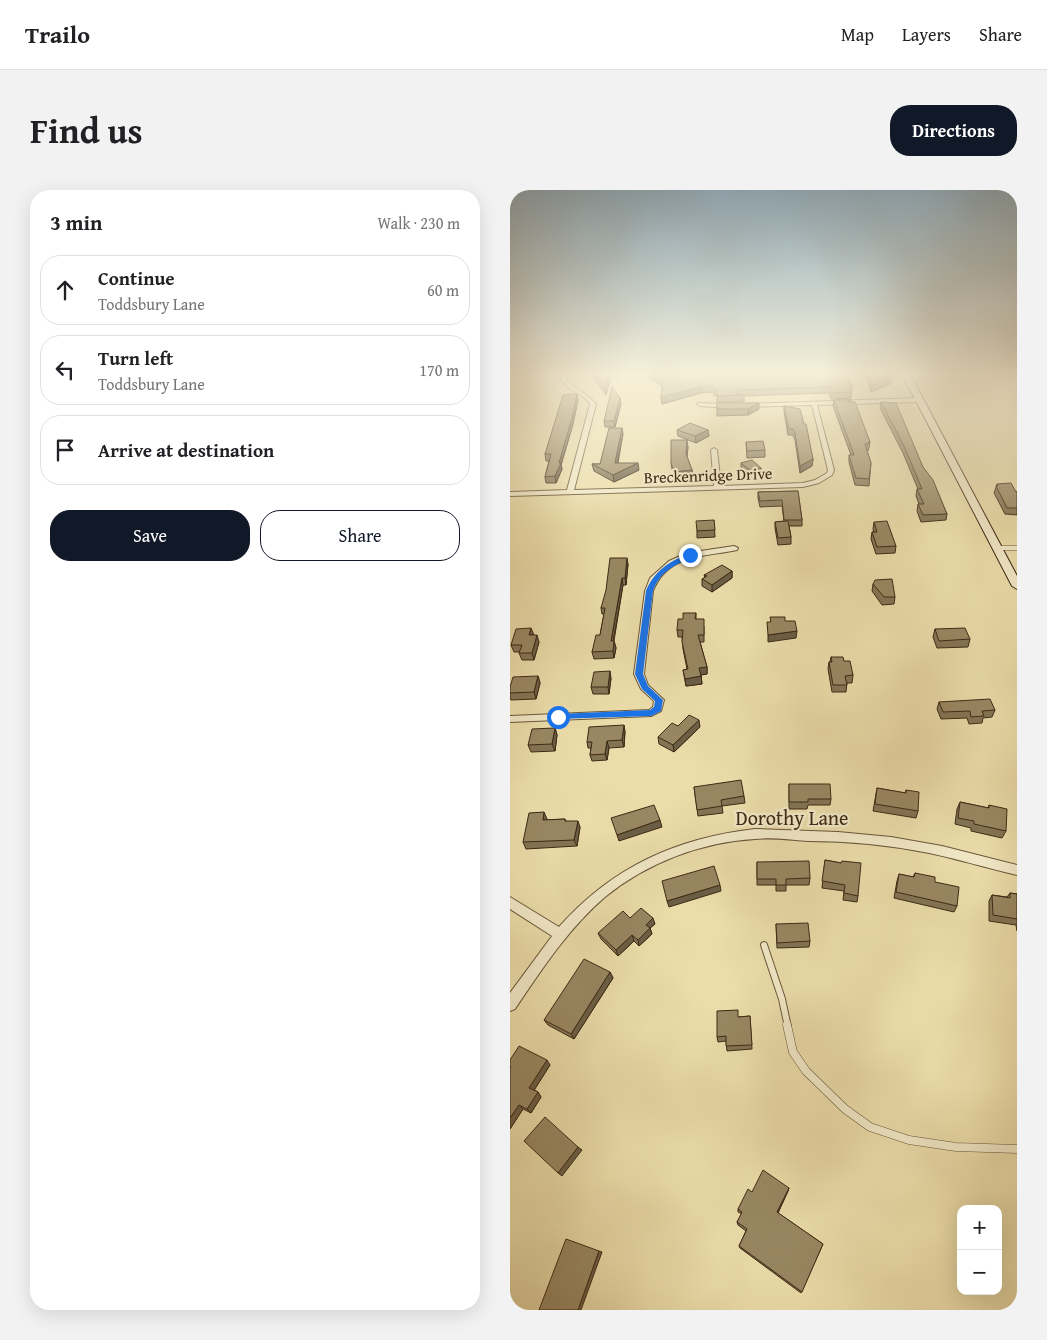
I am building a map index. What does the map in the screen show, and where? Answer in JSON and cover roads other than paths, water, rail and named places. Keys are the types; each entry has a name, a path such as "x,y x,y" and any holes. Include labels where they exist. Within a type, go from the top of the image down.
{"street":[{"path":"570,493 588,426"},
{"name":"Breckenridge Drive","path":"510,494 804,485 827,478 830,474 830,466 820,426"},
{"path":"933,426 1017,586"},
{"path":"714,450 718,488"},
{"path":"510,719 651,713 658,709 659,700 644,687 639,674 651,583 664,569 678,560 690,555 734,548"},
{"name":"Dorothy Lane","path":"510,1004 560,934 586,907 610,888 649,863 682,849 733,837 756,834 838,837 900,843 1017,870"},
{"path":"510,902 560,934"}],"lane":[{"path":"997,548 1017,548"},
{"path":"764,946 782,999 793,1052 806,1071 845,1109 870,1127 909,1140 956,1147 1017,1149"}]}
